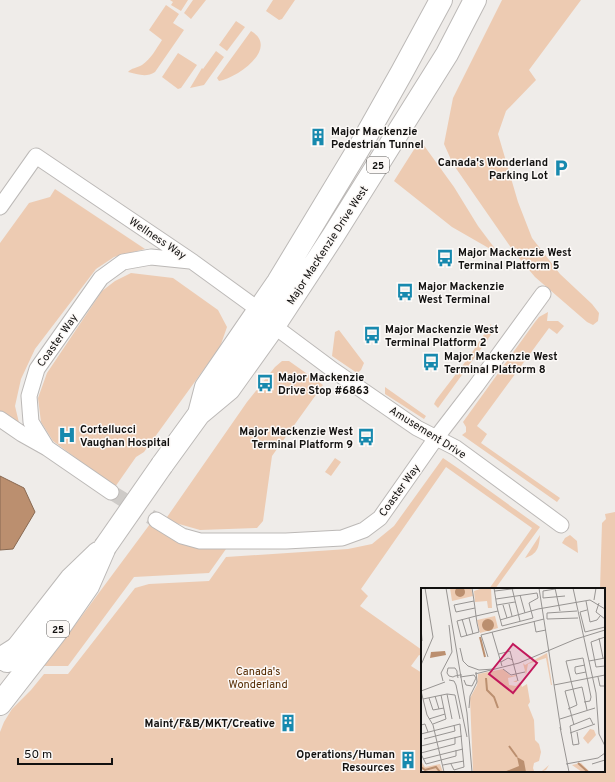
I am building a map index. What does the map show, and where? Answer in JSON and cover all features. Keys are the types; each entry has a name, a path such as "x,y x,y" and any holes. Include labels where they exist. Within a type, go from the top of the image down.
{"main road":[{"name":"Major MacKenzie Drive West","path":"199,414 206,387 278,282 362,143 441,0"},
{"name":"Major MacKenzie Drive West","path":"0,704 56,632 88,586 105,547 162,465 199,414 229,389 274,326 333,236 447,54 475,0"},
{"name":"Major MacKenzie Drive West","path":"0,670 20,647 71,579 105,547"},
{"path":"0,659 20,647"}],"street":[{"name":"Wellness Way","path":"0,207 36,156 193,262 259,310 274,326"},
{"name":"Coaster Way","path":"111,492 47,448 31,422 29,396 37,369 101,278 123,262 151,257 193,262"},
{"name":"Coaster Way","path":"156,520 182,536 200,541 286,541 342,538 364,530 380,518 436,438 543,294"},
{"name":"Amusement Drive","path":"274,326 333,370 417,428 456,448 561,525"},
{"path":"0,419 22,434 47,448"}],"green space":[{"path":"170,0 188,0 181,11 171,5 173,2"},
{"path":"193,0 206,0 191,19 184,13"},
{"path":"273,0 295,0 282,19 279,20 266,11"},
{"path":"502,0 581,0 529,70 536,80 506,111 498,134 518,202 532,238 560,274 592,304 599,313 598,321 593,325 587,322 535,277 514,252 453,164 444,144 453,98"},
{"path":"166,5 179,14 173,23 184,30 155,72 145,75 128,72 145,63 162,40 149,30"},
{"path":"236,21 245,27 227,51 219,45"},
{"path":"251,31 259,38 261,46 258,54 245,68 227,79 219,81 217,78"},
{"path":"216,51 224,57 204,85 190,88 202,68 203,69"},
{"path":"178,53 197,65 181,88 178,89 162,77"},
{"path":"420,140 454,187 478,226 499,254 452,227 394,181"},
{"path":"55,189 145,249 114,257 96,269 35,349 21,379 15,406 20,427 0,414 0,243 29,203 50,197"},
{"path":"131,273 173,278 218,310 227,327 220,347 144,452 136,457 115,487 53,441 41,422 38,398 47,373 102,291 115,281"},
{"path":"548,312 547,321 558,321 564,326 557,334 549,328 477,426 487,434 481,443 560,498 557,502 462,435 466,432 466,427 463,422 535,322 539,317"},
{"path":"491,324 493,332 438,408 434,404 436,400 469,357"},
{"path":"339,330 364,363 361,370 357,373 332,356 335,332"},
{"path":"282,361 289,361 323,385 272,456 263,521 257,528 200,530 165,520 247,402 275,367"},
{"path":"385,387 426,416 424,419 385,394"},
{"path":"335,458 341,462 331,476 325,472"},
{"name":"Canada's Wonderland","path":"443,458 540,527 496,588 490,588 532,528 446,467 361,589 368,596 360,606 421,649 421,656 419,655 411,666 421,672 421,772 605,772 605,588 600,588 602,523 606,519 605,514 615,512 615,782 0,782 0,732 12,709 31,690 44,674 68,674 135,588 149,584 209,581 226,557 348,549 372,544 394,526"},
{"path":"150,524 165,535 189,545 226,549 209,573 134,577 68,666 40,666 55,652"},
{"path":"540,535 537,550 525,558"},
{"path":"570,535 577,541 578,553 562,543 565,538"}],"shaded area":[{"path":"0,476 24,488 35,512 13,549 0,550"}],"tunnel":[{"path":"111,492 156,520"}],"place":[{"name":"Major Mackenzie Pedestrian Tunnel","path":"318,137"},
{"name":"Canada's Wonderland Parking Lot","path":"561,168"},
{"name":"Major Mackenzie West Terminal Platform 5","path":"445,258"},
{"name":"Major Mackenzie West Terminal","path":"405,292"},
{"name":"Major Mackenzie West Terminal Platform 2","path":"372,335"},
{"name":"Major Mackenzie West Terminal Platform 8","path":"431,362"},
{"name":"Major Mackenzie Drive Stop #6863","path":"265,383"},
{"name":"Cortellucci Vaughan Hospital","path":"67,435"},
{"name":"Major Mackenzie West Terminal Platform 9","path":"366,437"},
{"name":"Maint/F&B/MKT/Creative","path":"288,723"},
{"name":"Operations/Human Resources","path":"408,760"}]}
